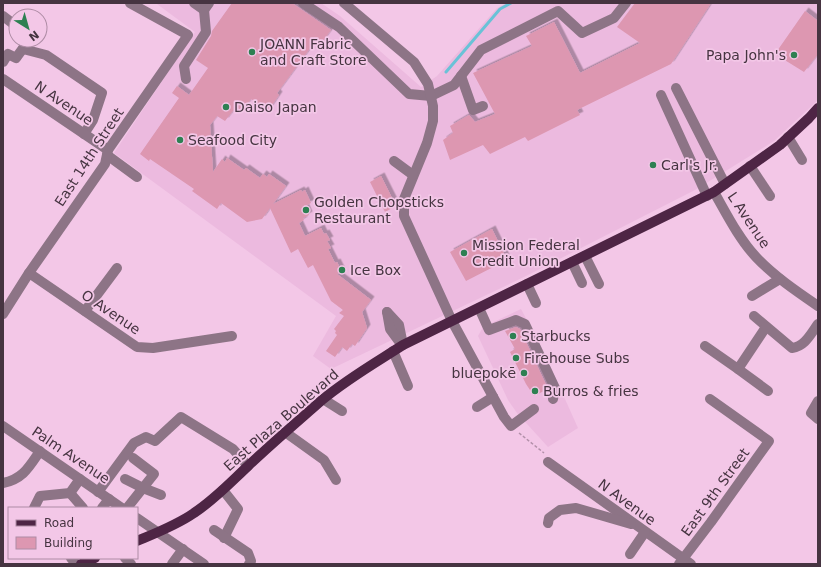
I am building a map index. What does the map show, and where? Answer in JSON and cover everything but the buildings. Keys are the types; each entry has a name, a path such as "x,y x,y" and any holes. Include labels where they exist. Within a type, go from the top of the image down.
{"main road":[{"name":"East Plaza Boulevard","path":"138,541 194,514 223,490 323,399 350,379 403,345 711,194 780,145 818,108"},
{"path":"81,564 95,560"}],"street":[{"name":"East 14th Street","path":"4,310 105,164 108,152 188,36 130,3"},
{"path":"186,79 184,66 206,32 206,7 194,3"},
{"path":"303,3 339,28 409,94 431,96 454,85 481,50 558,11 582,33 614,18 626,3"},
{"path":"344,3 414,62 428,84 433,106 433,121 427,143 404,199 404,216 452,321 504,416 511,426 534,409"},
{"path":"3,62 8,54 16,58 23,48"},
{"path":"33,48 102,93 93,120 84,134"},
{"path":"461,76 473,110 484,106"},
{"name":"N Avenue","path":"3,79 84,134 137,177"},
{"path":"676,88 725,184"},
{"name":"L Avenue","path":"661,95 711,194 755,256 780,279 818,306"},
{"path":"788,137 802,160"},
{"path":"394,161 413,175"},
{"path":"750,166 770,196"},
{"path":"585,256 599,284"},
{"path":"572,262 582,283"},
{"path":"85,311 117,268"},
{"name":"O Avenue","path":"29,273 137,347 153,348 232,336"},
{"path":"752,296 780,279"},
{"path":"527,284 536,303"},
{"path":"479,308 489,330 516,320 525,324 556,388 553,399"},
{"path":"754,316 792,348 800,347 818,324"},
{"path":"738,369 766,327"},
{"path":"705,346 768,391"},
{"path":"393,352 408,386"},
{"path":"477,407 493,397"},
{"name":"East 9th Street","path":"684,562 769,441 710,398"},
{"path":"323,399 342,411"},
{"path":"818,401 810,413 818,419"},
{"path":"98,492 134,443 146,437 155,441 181,417 233,449 248,466"},
{"name":"Palm Avenue","path":"3,426 121,507"},
{"path":"285,432 324,460 336,480"},
{"path":"3,482 12,481 24,473 40,451"},
{"path":"128,507 154,474 133,458"},
{"name":"N Avenue","path":"548,462 684,562"},
{"path":"34,507 40,496 70,493 80,479"},
{"path":"125,479 162,495"},
{"path":"223,490 238,509 224,538"},
{"path":"70,493 77,506"},
{"path":"103,507 109,499"},
{"path":"548,523 549,518 560,510 576,508 624,523 634,524"},
{"path":"138,519 204,564"},
{"path":"214,530 248,554 251,561 249,564"},
{"path":"630,554 645,532"},
{"path":"172,564 183,549"}],"path":[{"path":"511,426 551,458 548,462"}],"shaded area":[{"path":"321,3 340,16 421,87 437,76 497,8 507,3 818,3 818,100 774,141 695,190 526,276 331,369 313,356 336,316 114,153 195,32 157,4"},
{"path":"521,309 543,350 578,428 548,447 517,413 508,400 478,336 483,327"}],"waterway":[{"path":"446,72 500,9 511,3"}],"place":[{"name":"JOANN Fabric and Craft Store","path":"252,52"},
{"name":"Papa John's","path":"794,55"},
{"name":"Daiso Japan","path":"226,107"},
{"name":"Seafood City","path":"180,140"},
{"name":"Carl's Jr.","path":"653,165"},
{"name":"Golden Chopsticks Restaurant","path":"306,210"},
{"name":"Mission Federal Credit Union","path":"464,253"},
{"name":"Ice Box","path":"342,270"},
{"name":"Starbucks","path":"513,336"},
{"name":"Firehouse Subs","path":"516,358"},
{"name":"bluepokē","path":"524,373"},
{"name":"Burros & fries","path":"535,391"}]}
